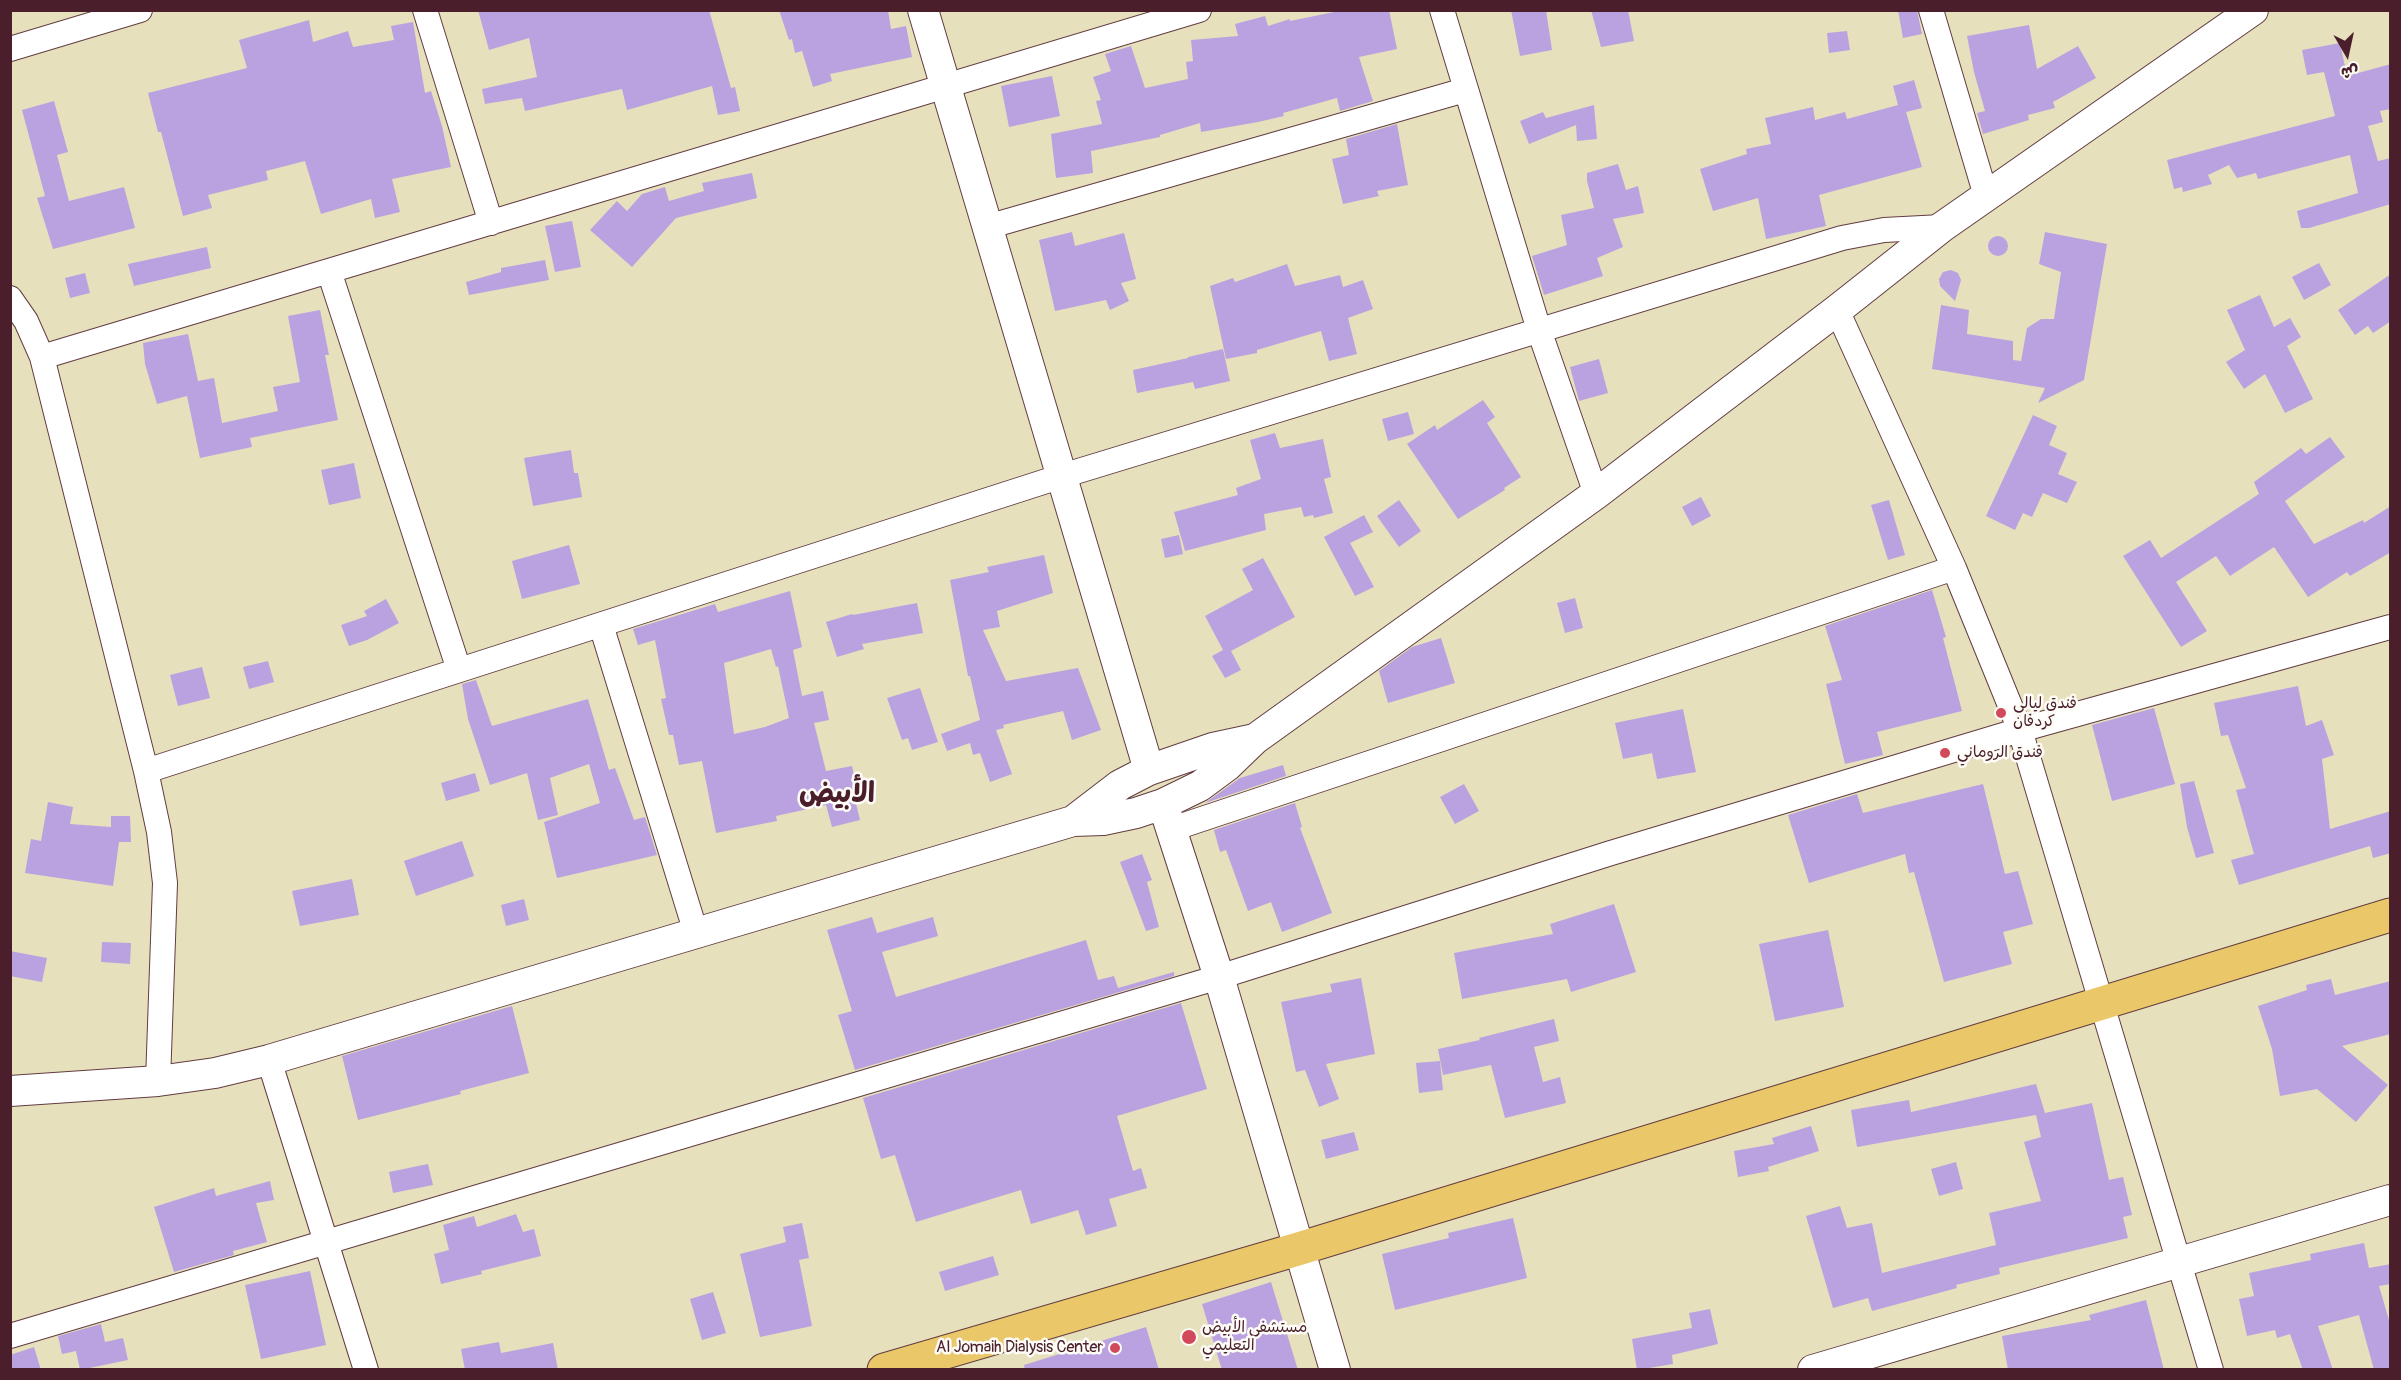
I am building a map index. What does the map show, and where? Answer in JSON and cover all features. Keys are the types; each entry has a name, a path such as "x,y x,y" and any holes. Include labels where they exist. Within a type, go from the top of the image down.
{"main road":[{"path":"884,1370 1298,1249 2391,915"}],"street":[{"path":"10,49 140,10"},
{"path":"425,10 491,223"},
{"path":"923,10 1149,770"},
{"path":"42,357 1199,10"},
{"path":"1442,10 1539,330 1596,494"},
{"path":"1931,10 1986,196"},
{"path":"1167,816 1200,786 1227,766 1255,739 1596,494 1942,227 2252,11"},
{"path":"987,227 1465,90"},
{"path":"146,771 1062,476 1842,238 1884,230 1942,227"},
{"path":"329,271 459,670"},
{"path":"10,298 26,321 42,357 146,771 159,832 165,883 158,1081"},
{"path":"1837,310 1954,568 2020,730 2211,1370"},
{"path":"10,1091 158,1081 215,1073 269,1060 1073,821 1103,820 1136,813 1167,816 1954,568"},
{"path":"601,625 696,933"},
{"path":"10,1336 1219,977 1600,857 2020,730 2391,627"},
{"path":"1073,821 1120,784 1149,770 1213,748 1255,739"},
{"path":"1167,816 1219,977 1335,1370"},
{"path":"269,1060 366,1370"},
{"path":"10,1079 46,1088"},
{"path":"1813,1370 2391,1200"}],"building":[{"path":"478,10 709,10 731,88 735,87 740,111 718,115 712,86 627,110 622,89 525,111 522,98 485,104 482,89 537,77 529,38 489,50"},
{"path":"779,10 888,10 891,29 906,26 912,57 830,74 832,81 813,87 802,51 795,53 792,39 789,40"},
{"path":"1344,10 1389,10 1397,49 1359,57 1373,101 1340,111 1337,98 1283,113 1284,116 1201,132 1200,123 1160,135 1160,137 1091,151 1093,173 1056,178 1051,134 1102,124 1096,101 1101,100 1093,77 1111,71 1105,54 1131,46 1145,88 1188,79 1186,62 1193,61 1191,40 1238,36 1235,24 1265,16 1268,26 1290,19 1290,21"},
{"path":"1511,10 1546,10 1552,50 1520,56"},
{"path":"1591,10 1628,10 1634,41 1601,47"},
{"path":"1898,10 1917,10 1922,34 1903,38"},
{"path":"309,20 313,42 348,31 353,47 394,40 391,26 413,22 425,93 431,91 451,167 392,179 400,212 375,218 371,199 321,214 305,161 266,171 268,180 208,195 212,208 183,216 161,132 158,132 148,93 247,68 239,40"},
{"path":"2029,25 2037,69 2078,46 2096,78 2053,102 2055,108 2028,115 2029,120 1983,134 1977,113 1985,111 1967,36"},
{"path":"1847,31 1850,50 1829,53 1827,33"},
{"path":"2340,43 2347,76 2391,64 2391,109 2380,111 2383,122 2368,126 2378,161 2391,158 2391,204 2309,228 2301,228 2297,211 2358,193 2350,155 2258,179 2256,173 2237,178 2229,165 2208,175 2212,184 2183,192 2182,187 2174,189 2167,160 2335,116 2324,72 2307,75 2302,50"},
{"path":"1052,76 1060,116 1009,127 1001,86"},
{"path":"1914,80 1922,108 1906,112 1922,167 1819,195 1826,226 1766,239 1758,198 1713,211 1700,169 1747,154 1746,149 1771,144 1765,118 1813,107 1815,120 1845,112 1847,119 1898,105 1893,86"},
{"path":"54,101 68,152 57,155 69,201 124,187 135,228 53,249 37,198 45,196 22,110"},
{"path":"1594,105 1597,139 1577,141 1576,125 1529,144 1520,121 1543,112 1546,118"},
{"path":"1397,124 1408,185 1377,191 1379,196 1343,204 1332,159 1349,155 1346,139"},
{"path":"1618,164 1626,190 1638,186 1644,213 1613,219 1623,247 1597,258 1603,276 1544,295 1532,256 1567,245 1561,215 1594,208 1587,173"},
{"path":"752,173 757,198 676,218 632,267 590,230 617,201 627,211 642,194 665,187 669,201 704,191 702,183"},
{"path":"572,221 581,267 555,272 545,226"},
{"path":"1072,232 1075,246 1124,233 1136,279 1121,283 1129,301 1110,310 1106,300 1055,311 1039,240"},
{"path":"2045,232 2107,244 2084,380 2038,403 2045,388 1932,369 1941,305 1969,310 1967,334 2013,341 2013,360 2021,361 2027,328 2041,319 2054,319 2061,272 2039,264"},
{"path":"1994,236 2002,236 2008,242 2008,250 2002,256 1994,256 1988,250 1988,242"},
{"path":"207,247 211,268 134,286 128,264"},
{"path":"545,260 549,280 469,295 466,282 501,272 501,268"},
{"path":"2319,263 2331,285 2304,300 2292,277"},
{"path":"1287,264 1295,286 1340,275 1343,287 1363,280 1373,309 1348,318 1357,354 1329,361 1321,331 1257,350 1257,353 1226,359 1210,286 1233,278 1235,282"},
{"path":"1951,270 1958,273 1961,280 1955,301 1940,286 1939,279 1943,272"},
{"path":"85,273 90,293 70,298 65,278"},
{"path":"2391,274 2391,321 2373,333 2368,326 2355,335 2338,310"},
{"path":"2260,295 2274,327 2290,318 2301,337 2287,346 2313,399 2285,413 2265,374 2244,389 2226,362 2245,350 2227,310"},
{"path":"320,310 329,355 325,355 338,420 250,438 252,447 200,458 187,396 157,404 145,364 143,343 188,334 198,381 214,378 222,423 278,411 273,387 300,382 288,316"},
{"path":"1223,349 1230,381 1195,389 1193,382 1137,393 1133,370"},
{"path":"1599,359 1608,393 1579,401 1570,367"},
{"path":"1483,400 1495,417 1487,423 1521,477 1504,488 1505,490 1458,519 1407,444 1435,425 1437,430"},
{"path":"1408,412 1414,434 1388,441 1382,419"},
{"path":"2033,415 2057,426 2049,445 2067,453 2058,474 2077,482 2067,503 2043,493 2032,517 2023,513 2015,530 1986,516"},
{"path":"1275,433 1280,448 1323,439 1331,477 1324,479 1333,513 1314,518 1313,515 1304,517 1301,507 1264,514 1266,530 1185,551 1174,512 1238,495 1236,488 1261,479 1250,440"},
{"path":"2330,437 2345,457 2285,501 2314,544 2363,520 2364,523 2391,506 2391,552 2350,576 2347,572 2308,597 2274,547 2230,576 2216,556 2176,582 2207,631 2181,647 2123,556 2150,540 2161,558 2259,494 2254,482 2301,448 2306,454"},
{"path":"571,450 574,473 578,473 582,497 533,506 524,458"},
{"path":"354,463 361,498 329,505 321,470"},
{"path":"1701,497 1711,516 1692,526 1682,507"},
{"path":"1399,500 1421,531 1399,547 1377,516"},
{"path":"1889,500 1905,555 1888,560 1871,505"},
{"path":"1364,515 1373,532 1350,543 1374,587 1355,596 1324,537"},
{"path":"1179,535 1183,554 1165,558 1161,539"},
{"path":"569,545 580,584 522,599 512,561"},
{"path":"1044,555 1053,593 997,611 1000,627 983,630 1006,681 1078,668 1101,730 1072,740 1063,711 1003,725 1004,728 996,730 1012,774 990,782 980,753 973,755 970,743 947,751 941,734 980,720 970,676 968,676 950,580 989,572 987,567"},
{"path":"1263,558 1295,617 1231,651 1241,670 1225,678 1212,656 1223,650 1205,616 1253,590 1242,569"},
{"path":"1932,590 1946,637 1943,638 1962,711 1877,732 1883,755 1845,764 1826,684 1842,680 1825,626"},
{"path":"790,591 802,647 793,650 802,696 823,691 829,720 814,723 826,771 852,766 858,794 854,795 860,820 832,827 826,805 776,816 777,821 716,833 702,761 679,765 673,735 669,735 661,699 666,698 655,640 638,645 633,629 715,604 718,612","holes":["771,649 776,667 778,666 789,718 765,727 734,734 724,663"]},
{"path":"1575,598 1583,628 1565,633 1557,603"},
{"path":"386,599 399,623 367,640 349,646 341,625 367,616 364,611"},
{"path":"917,603 923,633 862,644 864,649 837,657 826,622 852,614"},
{"path":"1441,638 1455,683 1388,703 1379,671 1412,647"},
{"path":"268,661 274,682 249,689 243,667"},
{"path":"202,667 210,698 178,706 170,675"},
{"path":"476,680 492,726 588,699 609,770 615,768 634,820 645,817 657,855 557,878 544,822 600,803 589,764 550,778 558,815 538,820 527,773 490,785 468,719 462,684"},
{"path":"2298,686 2306,726 2322,720 2334,755 2322,759 2330,829 2391,811 2391,853 2373,858 2370,846 2239,885 2231,860 2254,854 2236,790 2246,788 2228,735 2221,736 2214,703"},
{"path":"920,688 938,742 912,750 908,738 902,740 887,698"},
{"path":"2154,708 2175,784 2112,801 2092,725"},
{"path":"1683,709 1696,772 1657,779 1652,753 1623,759 1615,723"},
{"path":"1283,765 1286,776 1205,803 1240,778"},
{"path":"475,773 480,791 446,801 441,783"},
{"path":"2194,781 2214,853 2196,858 2187,827 2180,784"},
{"path":"1464,784 1479,811 1455,824 1440,797"},
{"path":"1983,784 2005,874 2018,871 2033,924 2003,932 2012,964 1944,982 1914,872 1909,873 1905,854 1809,883 1788,815 1857,794 1863,813"},
{"path":"48,802 73,807 70,824 111,827 111,816 130,816 131,842 119,842 113,886 25,873 31,839 41,841"},
{"path":"1295,803 1302,827 1300,828 1332,913 1282,932 1271,902 1248,911 1226,850 1220,852 1214,830"},
{"path":"462,841 474,876 416,896 404,861"},
{"path":"1142,854 1152,880 1147,882 1159,927 1146,931 1120,862"},
{"path":"352,879 359,915 300,926 292,891"},
{"path":"524,899 529,920 506,926 501,905"},
{"path":"1614,904 1636,972 1571,992 1567,979 1462,999 1454,953 1553,934 1550,924"},
{"path":"872,917 877,933 933,917 938,936 882,952 896,997 1086,940 1098,980 1114,976 1118,988 1174,972 1174,976 855,1070 838,1015 852,1011 827,930"},
{"path":"1828,930 1844,1007 1775,1021 1759,944"},
{"path":"102,942 131,943 130,964 101,962"},
{"path":"10,951 47,958 42,982 10,976"},
{"path":"1361,978 1375,1054 1326,1064 1339,1099 1319,1107 1305,1070 1296,1072 1281,1002 1332,992 1330,984"},
{"path":"2331,979 2335,995 2391,981 2391,1034 2342,1046 2388,1085 2356,1122 2317,1089 2280,1096 2272,1049 2258,1006 2307,990 2306,985"},
{"path":"1181,1003 1207,1089 1117,1116 1133,1171 1141,1168 1147,1188 1109,1199 1117,1226 1086,1235 1078,1210 1031,1224 1021,1190 916,1222 895,1155 881,1159 863,1098"},
{"path":"512,1006 529,1073 460,1091 461,1094 358,1120 342,1056"},
{"path":"1554,1019 1559,1041 1534,1047 1543,1082 1560,1077 1566,1103 1505,1118 1491,1065 1443,1075 1438,1049 1480,1040 1479,1038"},
{"path":"1440,1061 1443,1090 1419,1093 1416,1063"},
{"path":"2036,1084 2045,1113 2092,1103 2109,1180 2123,1177 2132,1215 2123,1217 2128,1238 1999,1268 2000,1274 1872,1311 1868,1298 1833,1308 1806,1216 1840,1206 1847,1228 1872,1223 1882,1273 1996,1245 1989,1213 2041,1201 2024,1142 2041,1137 2036,1115 1857,1147 1851,1110 1909,1100 1911,1112"},
{"path":"1811,1126 1819,1151 1768,1167 1769,1171 1738,1177 1734,1151 1774,1144 1772,1138"},
{"path":"1354,1132 1359,1150 1326,1159 1321,1140"},
{"path":"1956,1162 1963,1189 1939,1196 1931,1169"},
{"path":"428,1164 433,1185 393,1193 389,1172"},
{"path":"270,1181 274,1200 256,1203 267,1242 233,1251 234,1255 174,1272 154,1207 214,1188 216,1196"},
{"path":"516,1214 523,1232 534,1229 541,1256 441,1284 434,1254 449,1250 443,1225 474,1216 477,1227"},
{"path":"1513,1218 1527,1278 1395,1310 1382,1254 1449,1238 1448,1233"},
{"path":"802,1223 809,1258 799,1260 812,1326 760,1337 740,1254 786,1242 783,1227"},
{"path":"2364,1243 2369,1268 2391,1264 2391,1284 2379,1286 2391,1327 2391,1370 2374,1370 2359,1315 2318,1326 2333,1370 2303,1370 2290,1334 2277,1338 2275,1330 2247,1336 2239,1299 2254,1296 2249,1273 2311,1260 2310,1254"},
{"path":"993,1256 999,1275 945,1291 939,1272"},
{"path":"310,1271 326,1345 261,1359 245,1285"},
{"path":"1271,1282 1298,1370 1222,1370 1202,1304"},
{"path":"713,1292 726,1333 702,1340 690,1299"},
{"path":"2146,1300 2164,1370 2008,1370 2002,1336 2091,1320 2089,1315"},
{"path":"1710,1309 1718,1344 1672,1355 1673,1364 1637,1370 1632,1339 1692,1328 1689,1313"},
{"path":"101,1324 105,1342 123,1338 128,1360 80,1370 76,1351 62,1354 58,1336"},
{"name":"Al Jomaih Dialysis Center","path":"1146,1327 1159,1370 1025,1370 1024,1365"},
{"path":"499,1342 501,1353 553,1343 558,1370 465,1370 461,1349"},
{"path":"34,1347 41,1370 10,1370 10,1355"}],"place":[{"name":"فندق ليالي كردفان","path":"2001,713"},
{"name":"فندق الروماني","path":"1945,753"},
{"name":"مستشفى الأبيض التعليمي","path":"1189,1337"},
{"name":"Al Jomaih Dialysis Center","path":"1115,1348"}],"district":[{"name":"الأبيض","path":"837,795"}]}
